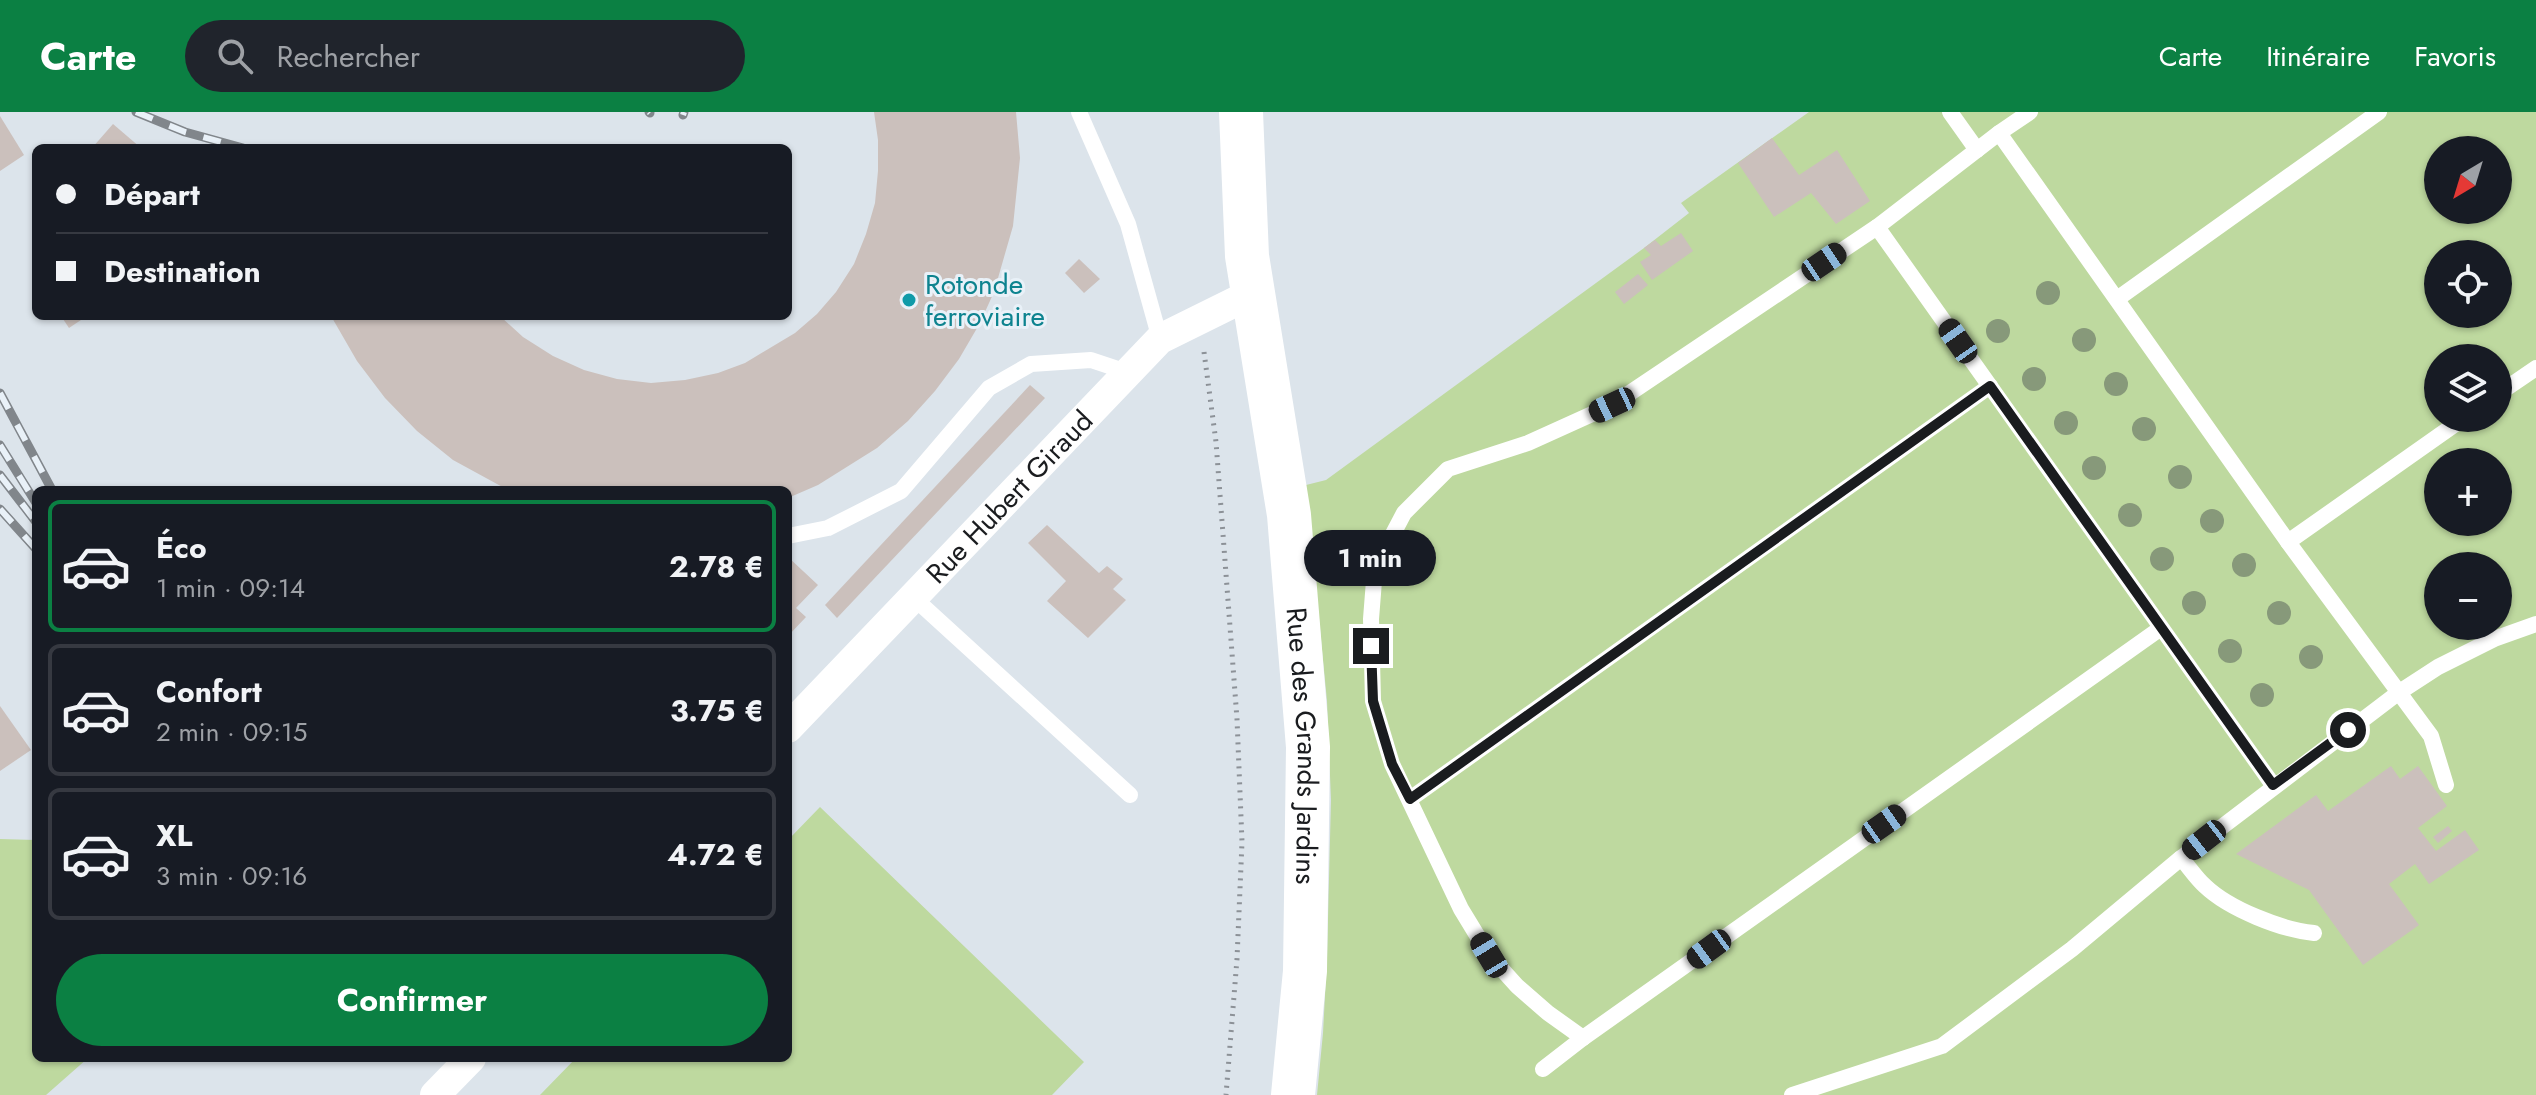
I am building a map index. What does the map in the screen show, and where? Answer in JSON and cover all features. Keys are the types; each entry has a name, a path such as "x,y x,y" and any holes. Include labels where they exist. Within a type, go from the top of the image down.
{"main road":[{"name":"Rue des Grands Jardins","path":"1241,112 1247,256 1289,515 1308,747 1305,971 1293,1095"}],"street":[{"name":"Rue Hubert Giraud","path":"792,724 1160,339 1253,293"},
{"path":"435,1095 467,1062"}],"lane":[{"path":"1079,112 1128,224 1160,339"},
{"path":"1950,112 1977,150"},
{"path":"1583,1038 1537,1004 1489,955 1461,909 1392,764 1373,701 1371,619 1375,568 1404,513 1448,469 1528,443 1612,405 1877,227 2030,112"},
{"path":"2117,299 2379,112"},
{"path":"1999,133 2288,542 2431,736 2446,785"},
{"path":"1877,227 2273,785"},
{"path":"792,535 828,528 901,491 989,388 1031,364 1091,360 1130,373"},
{"path":"2512,384 2536,368"},
{"path":"1410,799 1990,386"},
{"path":"2288,542 2444,432"},
{"path":"914,598 1130,795"},
{"path":"1792,1095 1942,1046 2072,949 2273,785 2398,693 2438,667 2494,639 2536,624"},
{"path":"1543,1069 2161,628"},
{"path":"2181,858 2207,888 2246,912 2291,931 2314,933"}],"path":[{"path":"1199,320 1216,442 1237,719 1242,842 1226,1095"}],"green space":[{"path":"1809,112 2536,112 2536,1095 1317,1095 1327,958 1331,800 1327,701 1306,485 1326,480 1689,213 1681,203"},
{"path":"820,807 1084,1062 1052,1095 540,1095 572,1062 792,1062 792,836"},
{"path":"0,839 32,840 32,1062 83,1062 46,1095 0,1095"}],"building":[{"name":"Rotonde ferroviaire","path":"874,112 1016,112 1020,158 1013,226 994,292 980,323 935,391 908,421 877,448 818,485 792,496 792,486 501,486 453,460 417,431 385,398 357,361 333,320 504,320 523,337 553,356 584,370 617,379 651,383 718,373 745,363 795,333 836,292 854,264 875,203 878,140"},
{"path":"0,116 24,155 0,171"},
{"path":"113,124 136,144 96,144"},
{"path":"1772,138 1799,175 1837,150 1870,201 1836,224 1811,193 1774,217 1738,163"},
{"path":"1681,233 1693,251 1652,280 1640,262 1651,255 1644,248 1655,240 1661,246"},
{"path":"1079,259 1100,279 1084,293 1065,273"},
{"path":"1638,274 1648,285 1624,304 1615,292"},
{"path":"64,320 81,320 69,328"},
{"path":"1030,385 1045,398 837,618 825,605"},
{"path":"1047,525 1099,573 1107,566 1123,579 1113,589 1126,600 1088,638 1047,601 1066,581 1028,543"},
{"path":"792,561 818,585 796,608 806,617 792,632"},
{"path":"0,706 31,750 0,771"},
{"path":"2391,766 2400,779 2418,766 2447,806 2418,828 2436,851 2465,830 2479,850 2429,884 2415,864 2389,884 2419,925 2363,965 2309,890 2236,854 2316,795 2328,811"},
{"path":"2448,826 2452,831 2438,843 2433,837"}],"railway":[{"path":"136,112 185,132 228,144"},
{"path":"0,393 50,486"},
{"path":"0,445 32,497"},
{"path":"0,475 32,517"},
{"path":"0,509 32,545"}],"place":[{"name":"Rotonde ferroviaire","path":"909,300"}],"route":[{"path":"1371,646 1373,701 1392,764 1410,799 1990,386 2273,785 2348,730"}]}
